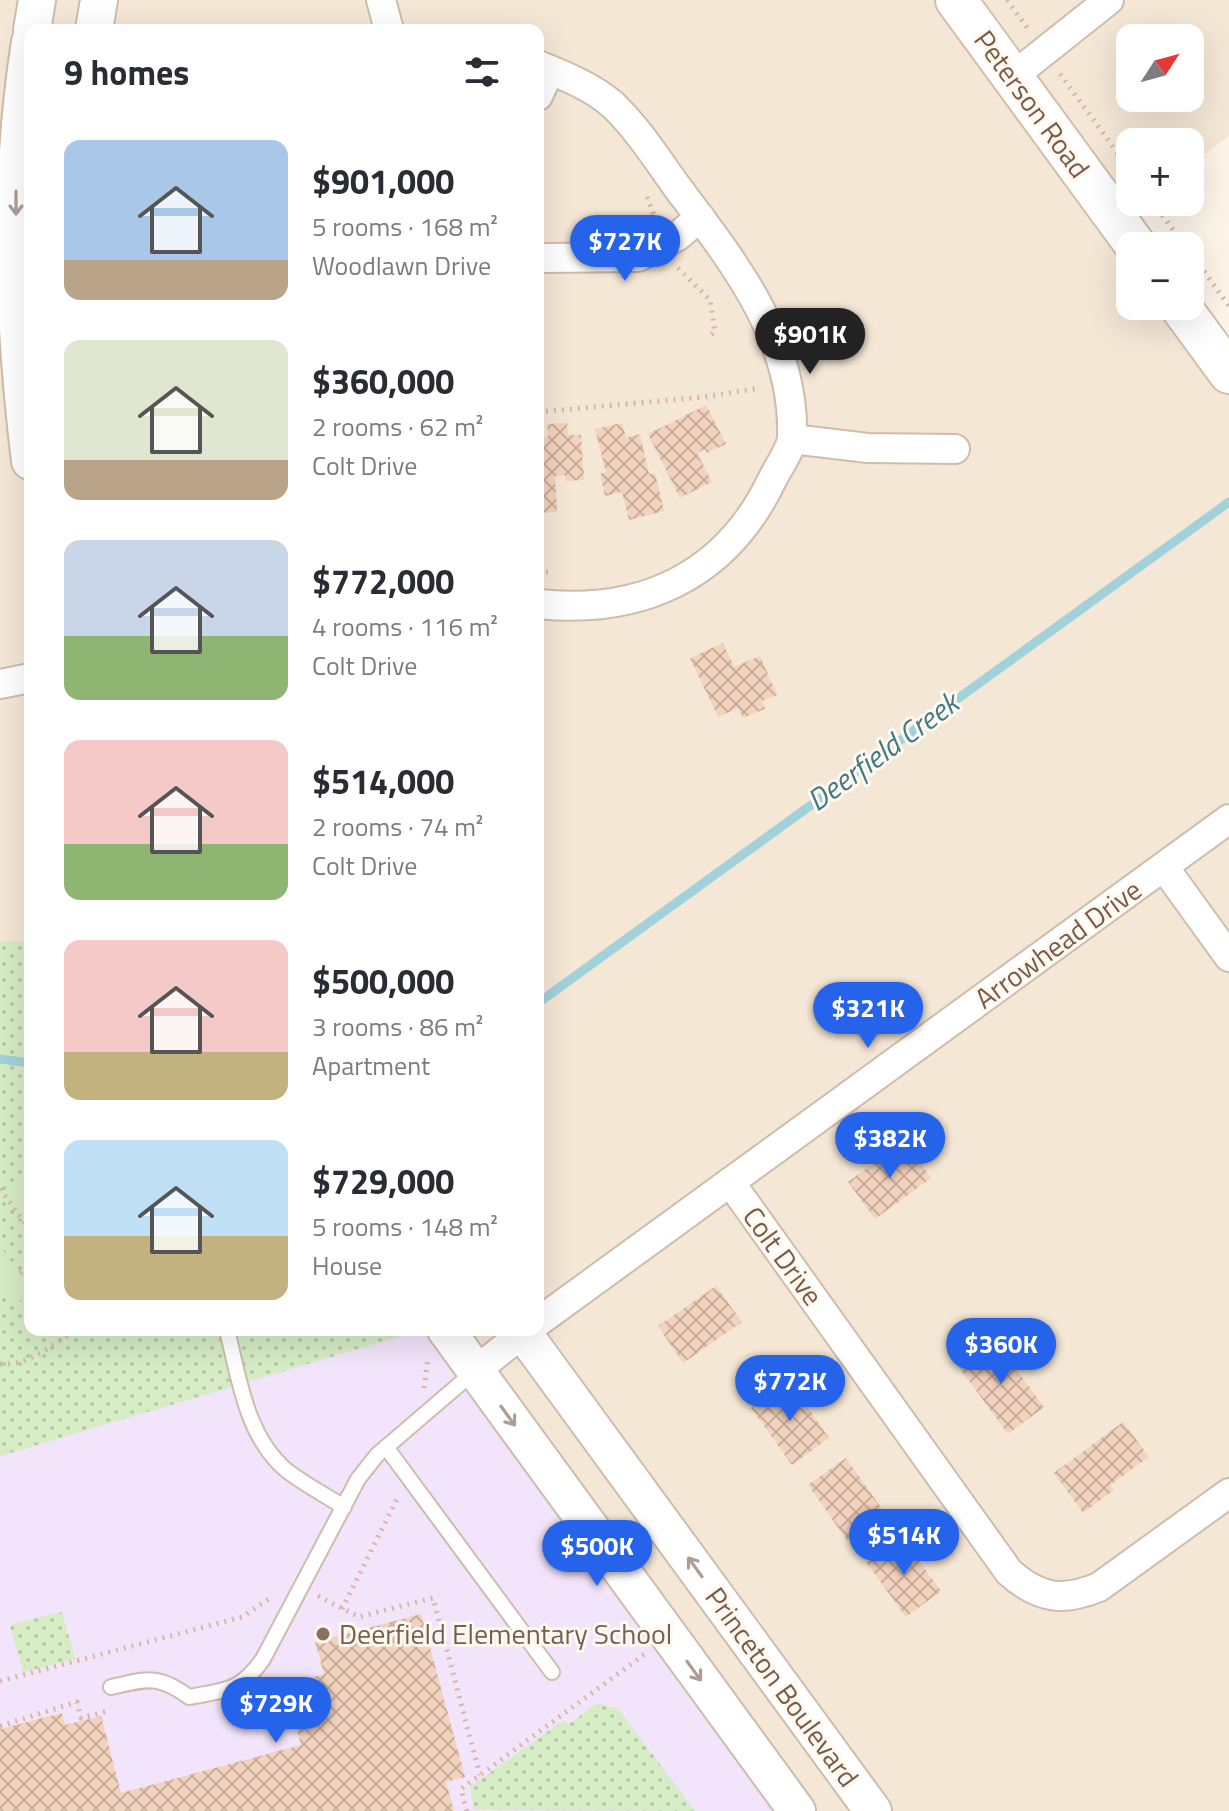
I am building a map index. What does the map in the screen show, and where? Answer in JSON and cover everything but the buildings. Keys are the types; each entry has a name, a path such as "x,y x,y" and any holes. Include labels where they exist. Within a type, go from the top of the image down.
{"main road":[{"name":"Peterson Road","path":"956,0 1126,232"},
{"path":"1190,320 1229,373"}],"street":[{"path":"33,24 37,0"},
{"path":"95,24 99,0"},
{"path":"381,0 387,24"},
{"path":"1012,77 1109,0"},
{"path":"544,67 611,104 633,128 744,279 767,321 778,351 789,398 792,439 762,501 734,539 699,571 656,593 613,605 544,605"},
{"path":"24,72 16,111 15,194 16,319 24,400"},
{"path":"544,258 638,257 666,242 700,217"},
{"path":"792,439 868,448 955,449"},
{"path":"0,684 24,679"},
{"name":"Arrowhead Drive","path":"544,1317 1229,819"},
{"path":"1164,867 1229,957"},
{"name":"Colt Drive","path":"730,1182 1009,1572 1024,1585 1040,1594 1078,1596 1099,1587 1229,1493"},
{"name":"Arrowhead Drive","path":"475,1371 518,1336"},
{"name":"Princeton Boulevard","path":"532,1336 873,1811"},
{"path":"437,1341 475,1371 797,1811"}],"lane":[{"path":"229,1336 249,1415 267,1448 285,1469 344,1507"},
{"path":"111,1687 151,1678 171,1684 189,1697 231,1689 245,1682 263,1659 358,1479 377,1455 475,1371"},
{"path":"386,1447 552,1672"}],"path":[{"path":"1007,0 1116,151"},
{"path":"647,195 656,221 686,278 710,300 715,332 708,337"},
{"path":"1204,271 1229,306"},
{"path":"762,375 766,399"},
{"path":"544,411 704,397 764,388"},
{"path":"544,572 557,574"},
{"path":"0,1189 24,1222"},
{"path":"20,1273 24,1270"},
{"path":"0,1364 21,1362 37,1356 68,1336"},
{"path":"424,1389 437,1341"},
{"path":"342,1609 397,1500 415,1486"},
{"path":"302,1587 359,1617 433,1598 480,1775"},
{"path":"0,1681 242,1617 274,1594"},
{"path":"467,1811 461,1789 647,1653"},
{"path":"0,1726 77,1702 81,1718 108,1711"}],"shaded area":[{"path":"0,0 1229,0 1229,136 1204,155 1204,128 1116,128 1116,216 1126,216 1119,222 1124,232 1116,232 1116,320 1190,320 1229,373 1229,1811 0,1811"},
{"name":"Deerfield Elementary School","path":"401,1336 429,1336 775,1811 0,1811 0,1456"}],"green space":[{"path":"24,941 24,1336 401,1336 0,1456 0,942"},
{"path":"24,1181 24,1216 8,1193"},
{"path":"0,1246 24,1278 24,1298 16,1304 0,1283"},
{"path":"62,1612 75,1659 23,1672 10,1625"},
{"path":"597,1703 618,1709 695,1811 474,1810 470,1787 564,1720 568,1725"}],"waterway":[{"name":"Deerfield Creek","path":"544,999 1229,502"},
{"name":"Deerfield Creek","path":"0,1059 24,1062"}],"place":[{"name":"Deerfield Elementary School","path":"323,1634"}]}
